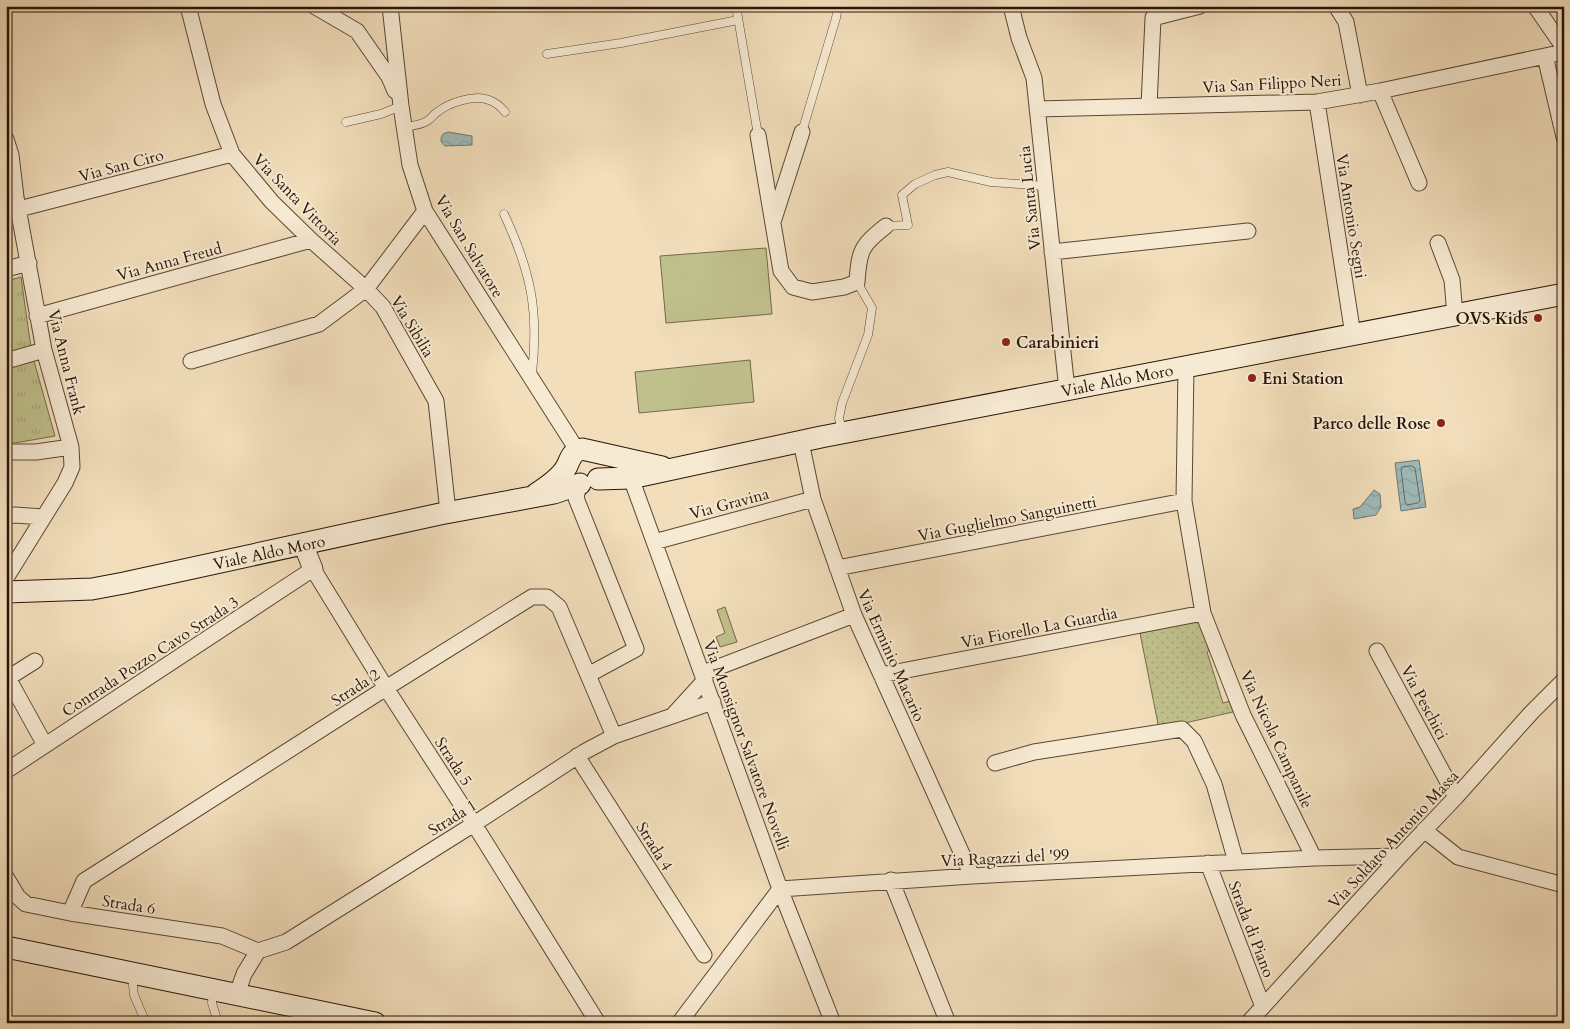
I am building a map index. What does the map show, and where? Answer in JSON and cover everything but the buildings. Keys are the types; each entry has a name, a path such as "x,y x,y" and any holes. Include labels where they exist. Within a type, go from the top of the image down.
{"main road":[{"name":"Viale Aldo Moro","path":"6,592 92,589 448,512 554,493 586,483 631,478 843,433 1564,294"},
{"path":"598,453 603,463 603,469 586,483 570,477 579,455 598,453"},
{"name":"Viale Aldo Moro","path":"529,498 550,484 579,455 672,469"},
{"path":"6,948 237,994 307,1012 375,1023"}],"street":[{"name":"Via Santa Vittoria","path":"188,6 213,104 232,154 272,202 366,289"},
{"path":"314,6 357,31 389,77 401,106"},
{"name":"Via San Salvatore","path":"390,6 401,106 410,165 425,211 579,455"},
{"name":"Via Santa Lucia","path":"1011,6 1019,38 1034,78 1067,390"},
{"path":"1149,106 1153,18 1200,6"},
{"path":"1336,6 1346,22 1360,95"},
{"path":"1534,6 1564,50"},
{"name":"Via San Filippo Neri","path":"1037,109 1318,102 1380,91 1545,56 1564,50"},
{"path":"1545,56 1564,136"},
{"path":"1380,91 1419,184"},
{"name":"Via Antonio Segni","path":"1318,102 1353,334"},
{"path":"773,223 802,132"},
{"path":"758,135 780,270 792,288 812,292 844,287 857,282 860,251 867,240 886,226"},
{"name":"Via Anna Frank","path":"6,139 11,155 14,202 29,263 44,350 71,447 72,467 6,578"},
{"name":"Via San Ciro","path":"14,202 232,154"},
{"path":"191,361 319,324 366,289 425,211"},
{"path":"1052,252 1248,231"},
{"name":"Via Anna Freud","path":"37,316 311,240"},
{"path":"1438,243 1452,280 1455,315"},
{"path":"6,269 29,263"},
{"name":"Via Sibilia","path":"366,289 383,307 436,401 448,512"},
{"path":"6,360 44,350"},
{"name":"Via Nicola Campanile","path":"1186,366 1184,502 1203,613 1243,715 1314,858"},
{"name":"Via Erminio Macario","path":"801,442 813,499 854,615 972,876"},
{"path":"6,452 36,452 71,447"},
{"name":"Via Monsignor Salvatore Novelli","path":"631,478 780,889 833,1023"},
{"path":"586,483 576,498 636,649 588,675"},
{"name":"Via Gravina","path":"654,542 813,499"},
{"name":"Via Guglielmo Sanguinetti","path":"837,568 1184,502"},
{"path":"6,516 14,514 43,517"},
{"path":"303,544 313,569"},
{"name":"Strada 5","path":"313,569 598,1023"},
{"name":"Contrada Pozzo Cavo Strada 3","path":"6,771 313,569"},
{"name":"Strada 2","path":"70,913 84,880 532,597 547,597 559,607 614,736"},
{"name":"Via Fiorello La Guardia","path":"881,676 1203,613"},
{"path":"674,715 704,677 854,615"},
{"name":"Via Peschici","path":"1378,651 1456,797"},
{"path":"34,661 8,678 46,746"},
{"name":"Via Soldato Antonio Massa","path":"1248,1023 1456,797 1531,712 1564,680"},
{"name":"Strada 1","path":"258,951 286,942 578,756 614,736 713,702"},
{"path":"995,763 1034,752 1182,728 1194,740 1214,784 1236,862"},
{"name":"Strada 4","path":"578,756 704,955"},
{"path":"1424,830 1458,857 1564,885"},
{"name":"Via Ragazzi del '99","path":"780,889 891,880 1208,863 1400,856"},
{"name":"Strada di Piano","path":"1208,863 1263,1007"},
{"name":"Strada 6","path":"6,877 18,897 26,904 70,913 222,936 258,951"},
{"path":"891,880 948,1023"},
{"path":"679,1023 780,889"},
{"path":"237,994 244,974 258,951"}],"lane":[{"path":"736,6 758,135"},
{"path":"802,132 838,6"},
{"path":"546,54 621,44 738,20"},
{"path":"404,127 419,125 428,121 437,112 451,104 465,100 479,98 489,100 505,112"},
{"path":"346,122 380,114 401,106"},
{"path":"886,226 908,224 902,195 915,184 935,175 948,172 991,182 1045,186"},
{"path":"504,214 528,274 533,304 535,330 531,379"},
{"path":"843,433 839,418 842,404 868,335 872,308 857,282"},
{"path":"132,972 134,995 146,1023"},
{"path":"213,989 212,1003 218,1023"}],"green space":[{"path":"766,248 772,314 666,323 660,256"},
{"path":"21,277 31,348 6,354 6,281"},
{"path":"750,360 754,402 639,413 635,372"},
{"path":"34,361 55,436 15,443 6,442 6,368"},
{"path":"725,607 737,642 720,647 716,637 725,633 717,610"},
{"path":"1191,622 1199,623 1213,649 1207,652 1223,703 1234,700 1237,711 1159,729 1140,633"}],"water":[{"path":"448,132 472,136 472,145 445,146 441,139 443,134"},
{"path":"1419,460 1426,507 1401,511 1395,463"},
{"path":"1374,490 1380,494 1381,507 1376,515 1354,519 1353,509 1360,507"}],"place":[{"name":"OVS Kids","path":"1538,318"},
{"name":"Carabinieri","path":"1006,342"},
{"name":"Eni Station","path":"1252,378"},
{"name":"Parco delle Rose","path":"1441,423"}]}
